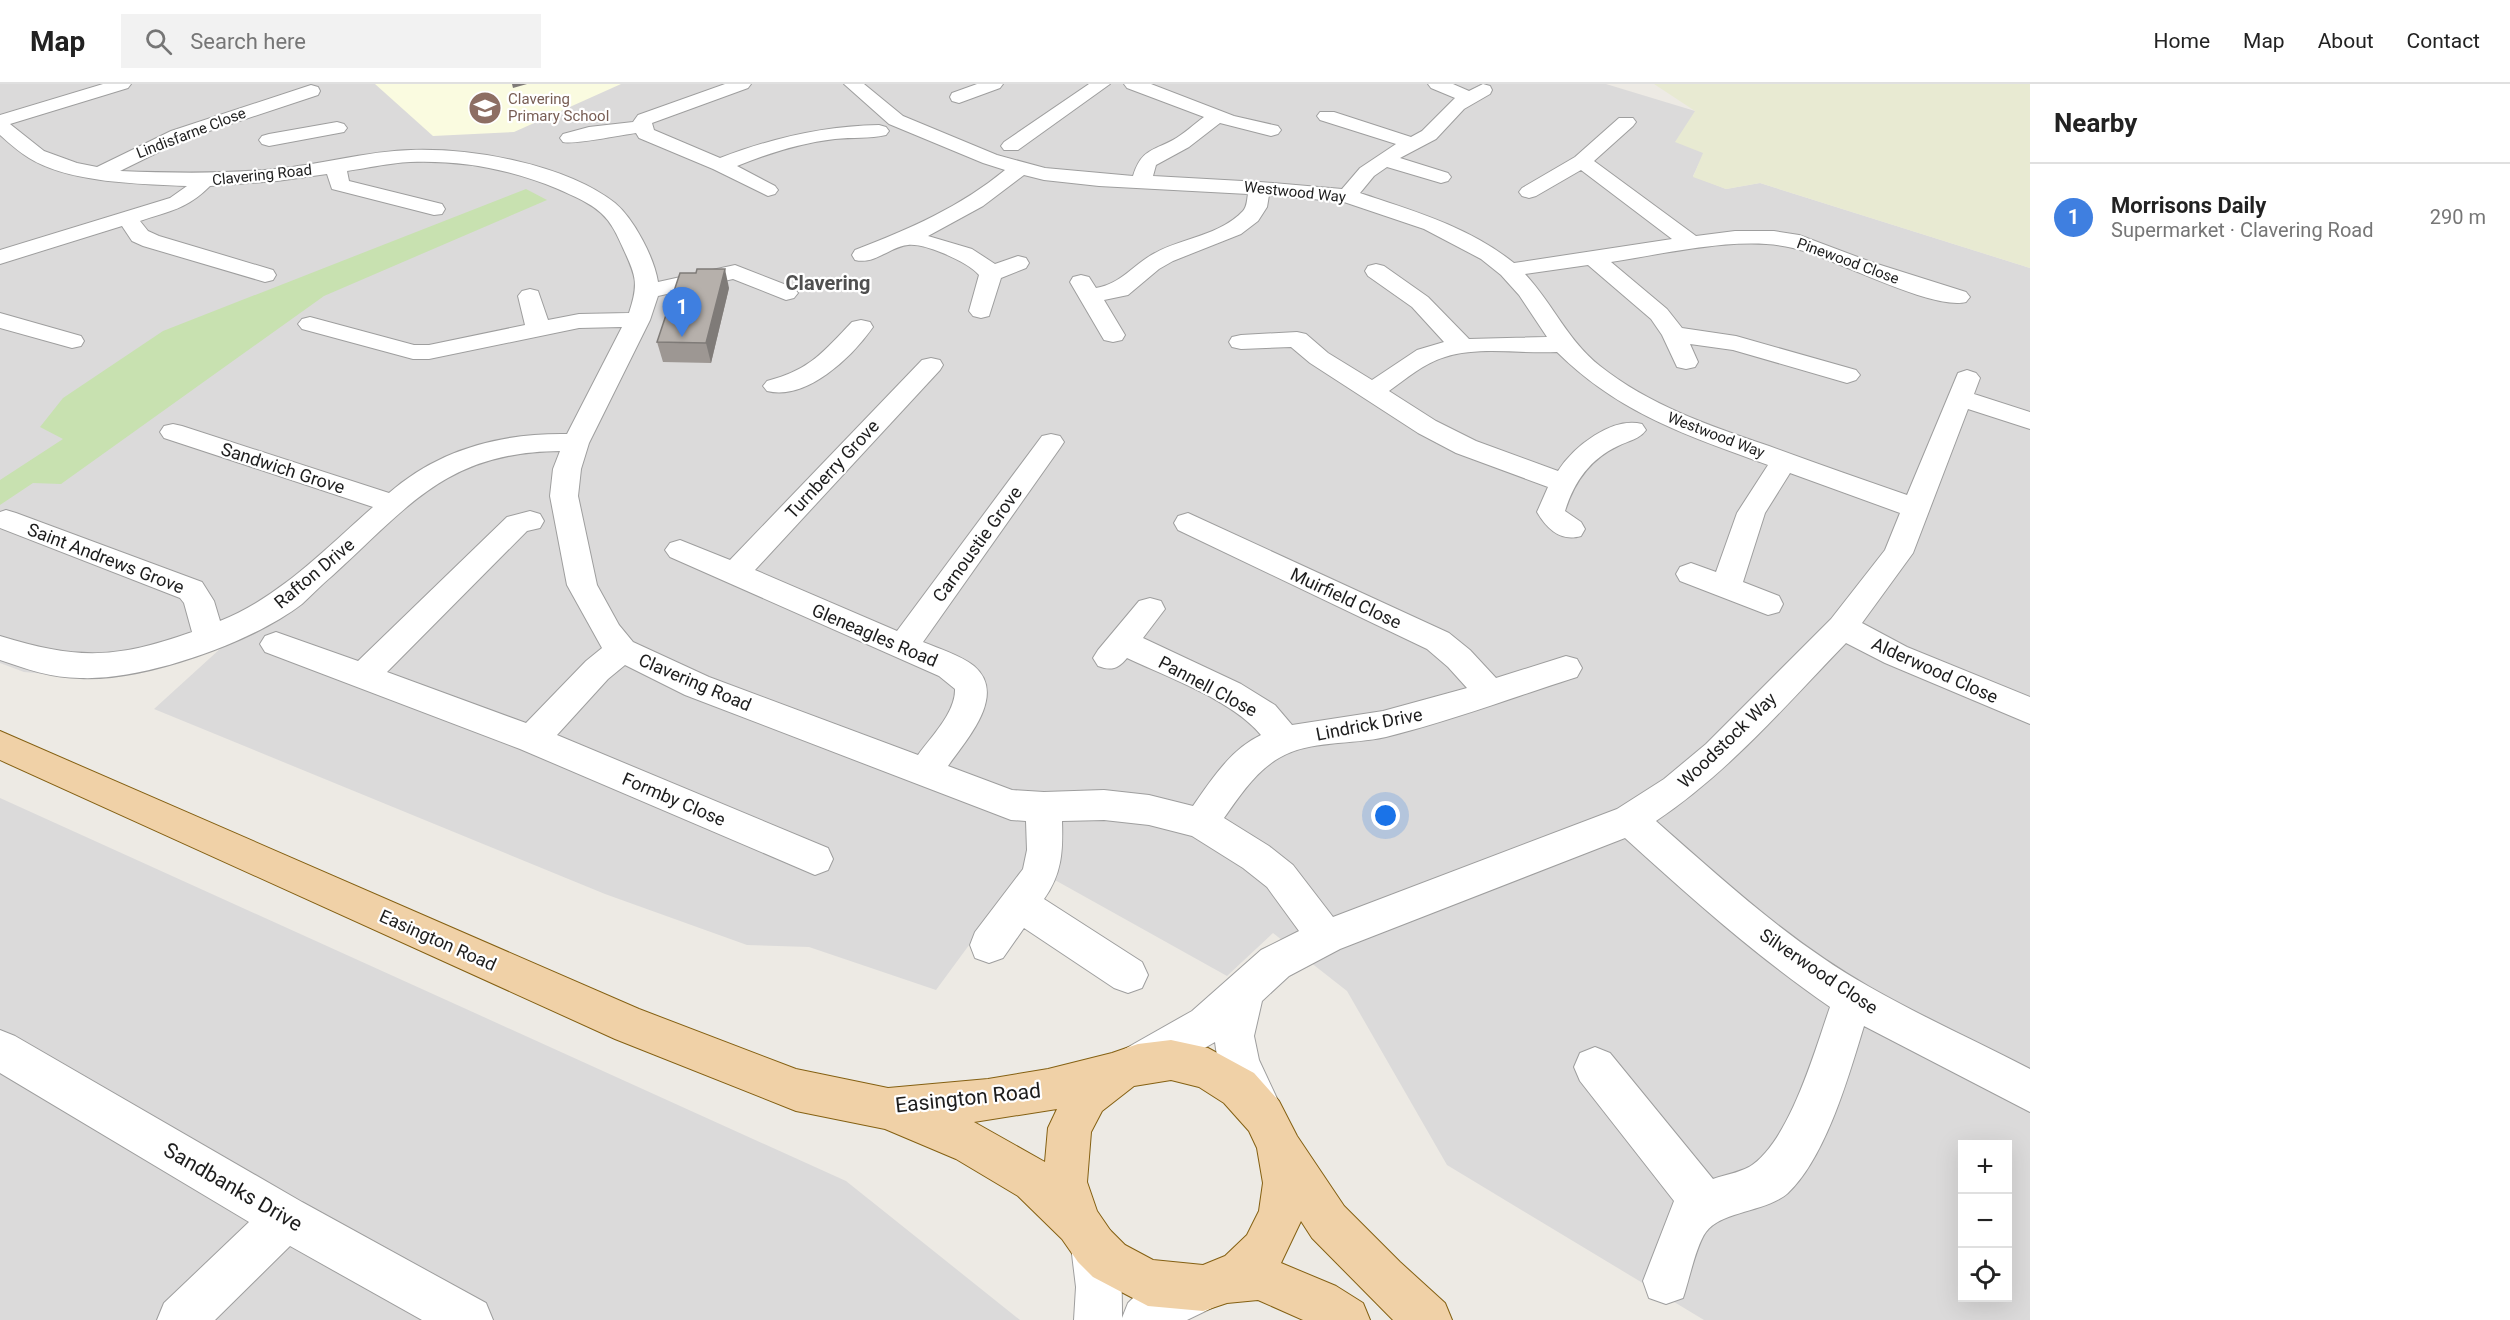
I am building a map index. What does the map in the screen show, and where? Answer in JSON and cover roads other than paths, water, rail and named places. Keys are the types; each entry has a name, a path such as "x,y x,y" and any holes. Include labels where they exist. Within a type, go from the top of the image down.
{"main road":[{"name":"Easington Road","path":"0,746 629,1025 796,1090 885,1108 971,1143 1034,1180 1109,1261 1148,1283 1215,1284"},
{"name":"Easington Road","path":"885,1108 988,1100 1047,1090 1129,1067 1171,1060 1208,1069 1239,1088 1271,1130"},
{"path":"1086,1234 1065,1182 1070,1128 1087,1096 1129,1067"},
{"path":"1215,1284 1240,1272 1263,1251 1281,1216 1285,1183 1271,1130"},
{"path":"1271,1130 1328,1222 1383,1279 1428,1320"},
{"path":"1215,1284 1259,1277 1319,1303 1346,1320"}],"street":[{"path":"0,121 122,84"},
{"path":"641,127 645,119 657,113 742,84"},
{"name":"Westwood Way","path":"853,84 896,120 990,159 1020,168 1071,178 1260,188 1347,196 1432,224 1489,254 1509,270 1528,291 1563,344 1600,377 1648,408 1694,429 1917,509"},
{"path":"957,96 994,84"},
{"path":"1011,146 1101,84"},
{"path":"1133,84 1175,98 1217,116 1271,130"},
{"path":"1347,196 1367,172 1429,135 1447,114 1475,93 1437,84"},
{"name":"Lindisfarne Close","path":"98,174 178,135 311,91"},
{"path":"288,98 316,132"},
{"path":"1141,182 1147,162 1156,155 1182,143 1217,116"},
{"path":"1327,116 1414,144"},
{"path":"0,126 32,151 63,164 98,174 144,179 204,180"},
{"path":"720,165 768,146 867,126"},
{"path":"570,138 589,133 641,127"},
{"path":"641,127 646,134 720,165 768,190"},
{"path":"1529,192 1582,161 1621,127 1641,139"},
{"path":"269,140 337,128"},
{"path":"10,158 32,151"},
{"name":"Clavering Road","path":"0,257 177,202 187,197 204,180 336,167 409,156 467,157 496,162 568,184 609,209 624,226 645,271 643,305 576,443 567,470 564,496 582,585 608,633 622,650 697,686 1011,805 1044,807 1104,805 1149,810 1202,823 1256,857 1280,876 1326,937"},
{"path":"1384,160 1441,177"},
{"path":"1582,161 1691,243"},
{"name":"Clavering Road","path":"336,167 339,185 434,209"},
{"path":"862,255 930,228 977,202 1020,168"},
{"path":"1139,336 1106,345 1085,289 1120,290 1151,264 1165,256 1233,229 1250,216 1256,207 1260,188"},
{"path":"126,217 140,236 151,241 265,275"},
{"path":"907,238 956,250 985,265 991,274 981,311"},
{"name":"Pinewood Close","path":"1509,270 1691,243 1735,238 1774,238 1799,242 1928,296 1958,297"},
{"path":"1593,258 1646,301 1674,334 1686,362"},
{"path":"991,274 1018,263"},
{"path":"1378,270 1420,302 1463,347"},
{"path":"310,324 413,352 429,352 579,321 643,305 735,272 786,293"},
{"path":"530,296 538,330"},
{"path":"0,320 72,341"},
{"path":"776,386 794,385 811,376 861,327"},
{"path":"1674,334 1736,343 1851,370"},
{"path":"1241,342 1297,339 1319,358 1427,427 1466,447 1564,483"},
{"path":"1372,392 1420,359 1437,351 1463,347 1563,344"},
{"name":"Turnberry Grove","path":"734,574 931,365"},
{"name":"Woodstock Way","path":"1129,1067 1206,1025 1275,963 1326,937 1630,820 1676,789 1718,754 1842,627 1898,553 1964,388 2030,421"},
{"path":"1571,529 1554,517 1551,512 1564,483 1585,454 1600,444 1633,430"},
{"name":"Sandwich Grove","path":"173,432 393,504"},
{"name":"Carnoustie Grove","path":"903,647 1051,442"},
{"name":"Rafton Drive","path":"0,648 50,664 87,668 140,661 209,638 262,615 285,601 393,504 438,470 483,451 514,444 576,443"},
{"path":"1726,588 1751,513 1784,462"},
{"path":"364,675 517,524 530,519"},
{"name":"Saint Andrews Grove","path":"6,520 191,590 199,601 209,638"},
{"name":"Muirfield Close","path":"1188,524 1437,641 1453,651 1489,692"},
{"name":"Gleneagles Road","path":"680,550 958,671 969,682 972,689 970,706 924,773"},
{"path":"1691,574 1768,604"},
{"name":"Pannell Close","path":"1150,609 1115,650 1229,693 1263,714 1286,741"},
{"name":"Alderwood Close","path":"1842,627 1896,656 2030,711"},
{"name":"Formby Close","path":"276,644 532,739 815,859"},
{"path":"532,739 597,670 622,650"},
{"name":"Lindrick Drive","path":"1202,823 1223,792 1266,748 1329,731 1381,725 1440,709 1566,668"},
{"path":"989,945 1040,875 1045,850 1044,807"},
{"name":"Silverwood Close","path":"1630,820 1715,897 1789,956 1853,999 2030,1091"},
{"path":"1020,904 1128,975"},
{"path":"1244,989 1234,1036 1239,1063 1271,1130"},
{"path":"1666,1281 1690,1216 1706,1206 1771,1179 1787,1160 1811,1117 1853,999"},
{"name":"Sandbanks Drive","path":"0,1050 286,1218 469,1320"},
{"path":"1595,1067 1706,1206"},
{"path":"181,1320 286,1218"},
{"path":"1086,1234 1099,1287 1098,1320"},
{"path":"1145,1320 1154,1311 1215,1284"}],"place":[{"name":"Clavering Primary School","path":"485,108"},
{"name":"Morrisons Daily","path":"682,337"}],"district":[{"name":"Clavering","path":"828,283"}]}
